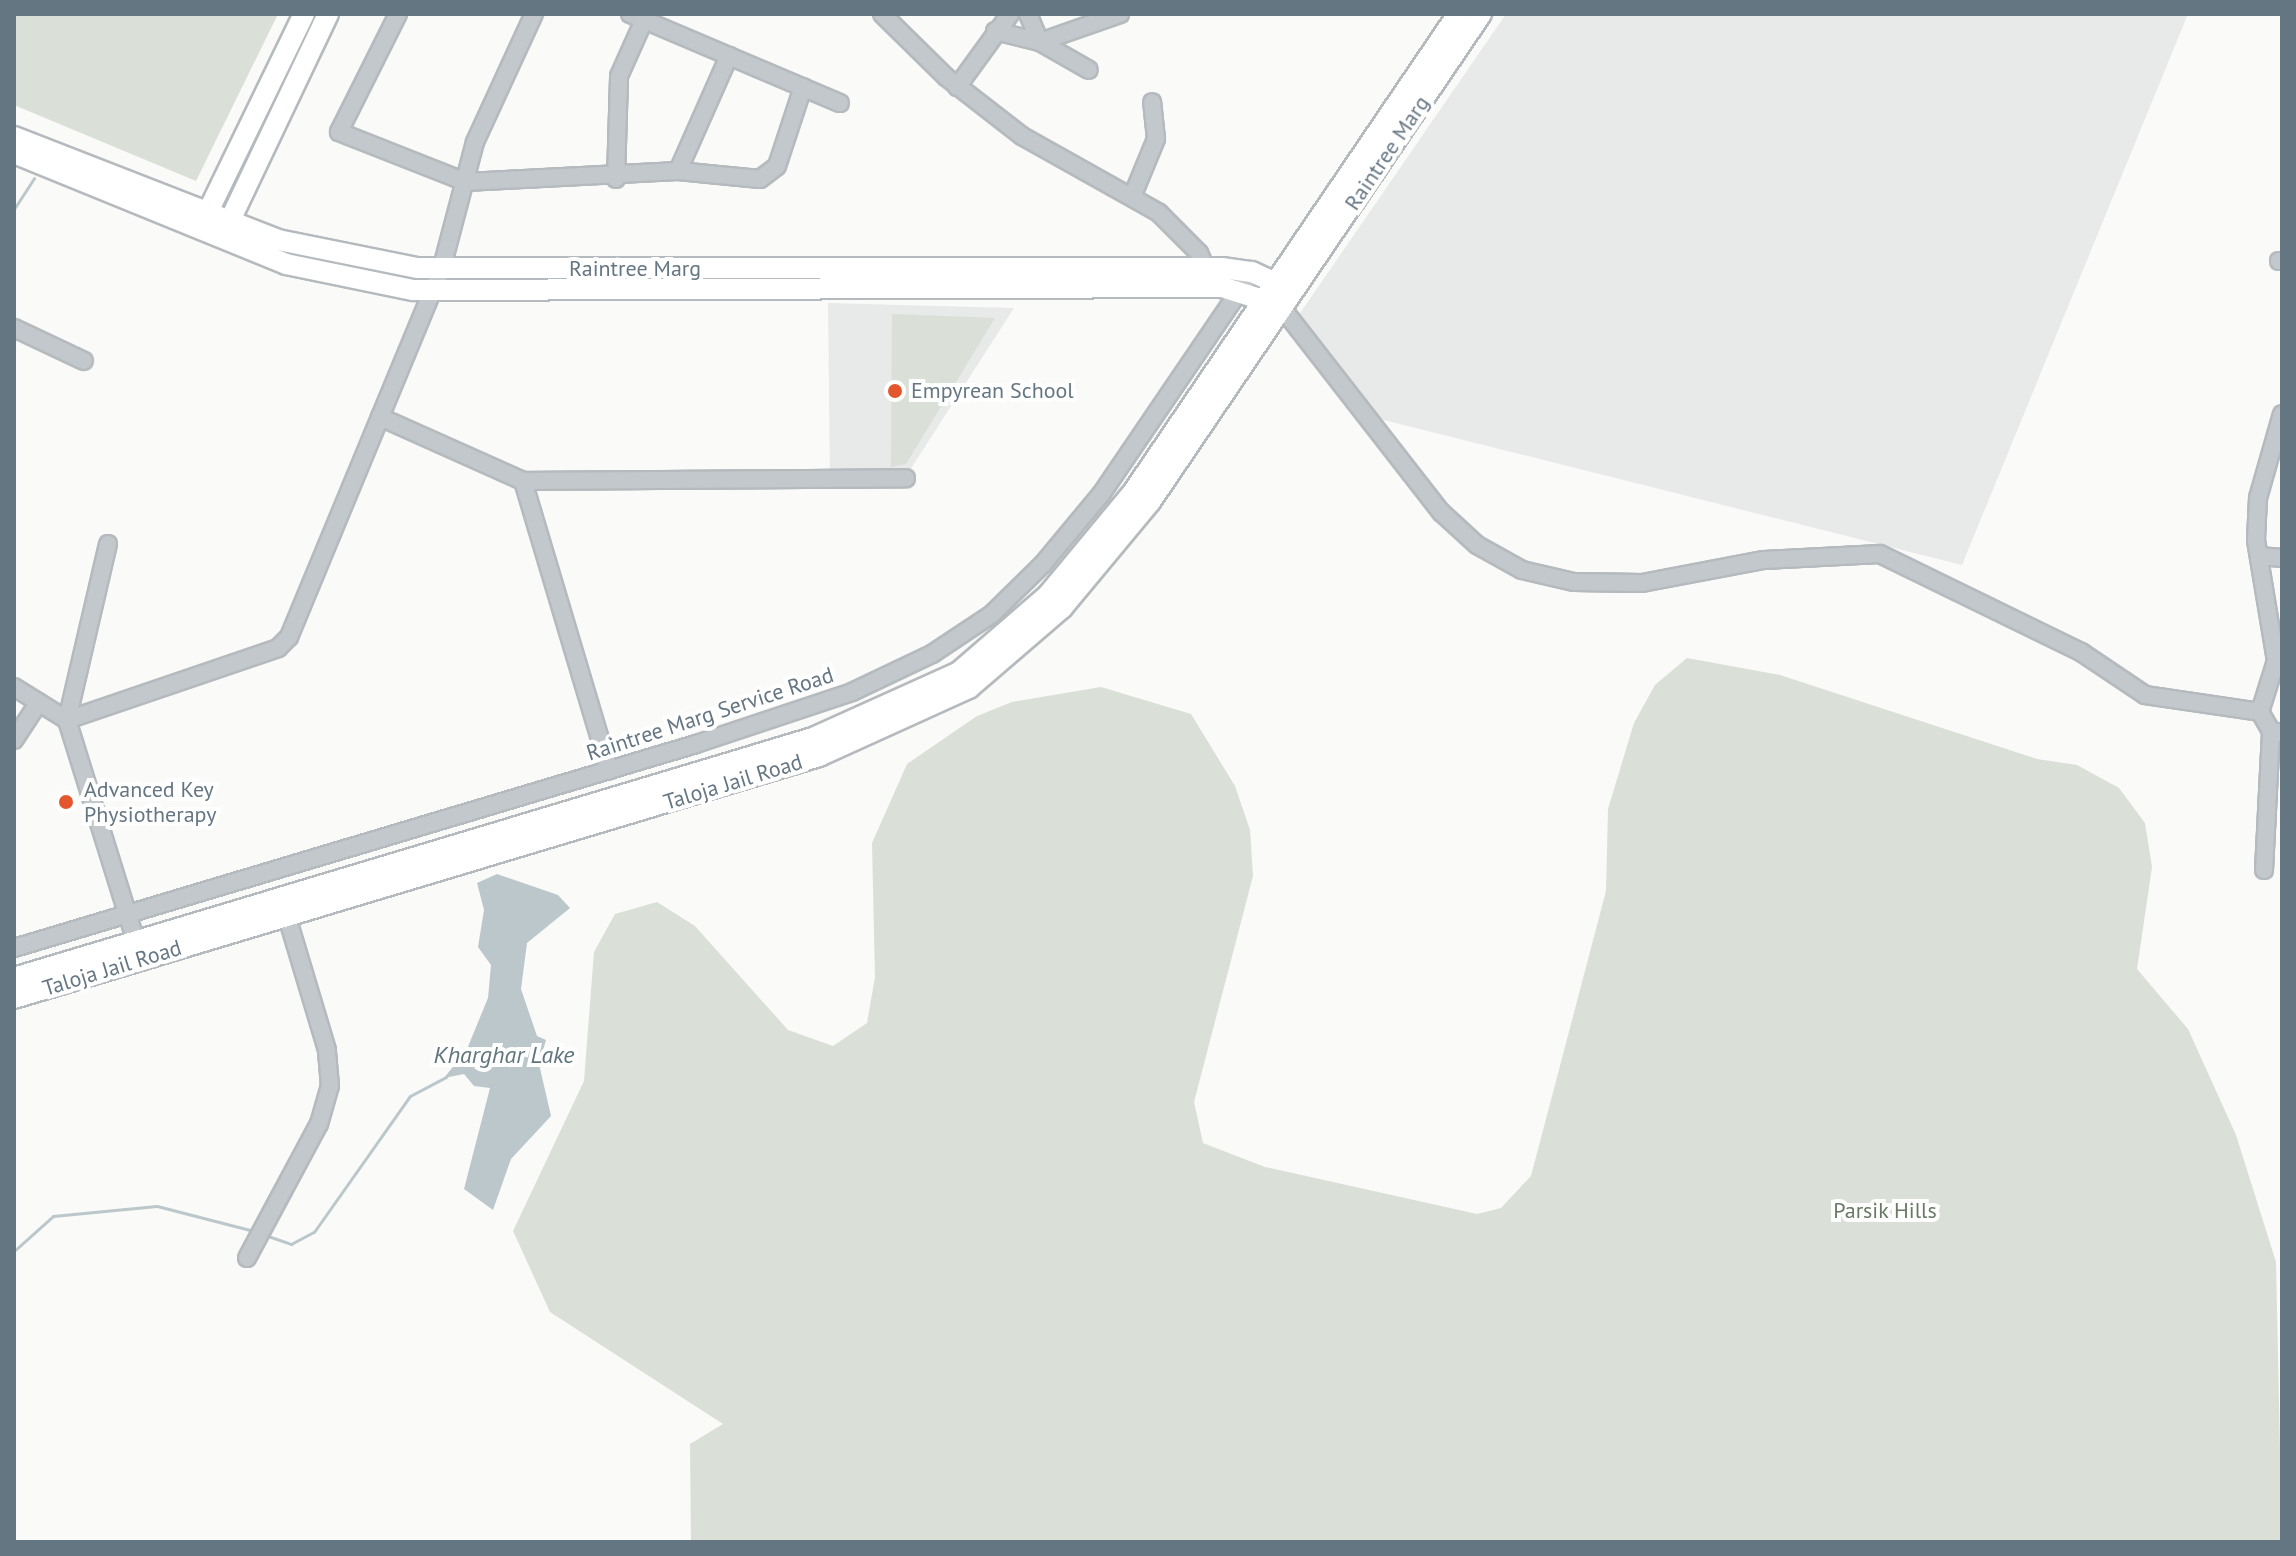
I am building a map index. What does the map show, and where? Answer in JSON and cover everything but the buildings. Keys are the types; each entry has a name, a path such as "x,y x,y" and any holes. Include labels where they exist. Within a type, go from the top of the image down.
{"main road":[{"path":"203,221 304,14"},
{"path":"225,230 328,14"},
{"name":"Raintree Marg","path":"1279,295 1458,14"},
{"name":"Raintree Marg","path":"1279,295 1481,14"},
{"name":"Raintree Marg","path":"14,137 51,160 225,230 317,274 428,290 1210,278"},
{"name":"Raintree Marg","path":"14,153 51,160"},
{"name":"Raintree Marg","path":"225,230 360,259 442,267 1210,278 1247,280 1279,295"},
{"name":"Taloja Jail Road","path":"14,998 138,951 284,907 819,756 969,688 1033,638 1119,541 1279,295"},
{"name":"Taloja Jail Road","path":"14,978 138,951"}],"street":[{"path":"398,14 339,132 466,182 616,179 678,171 768,176 803,87"},
{"path":"67,720 278,648 289,637 380,417 428,290 442,267 475,142 534,14"},
{"path":"882,14 957,87 1058,161 1159,213 1210,278"},
{"path":"957,87 1010,14"},
{"path":"1028,14 1040,42"},
{"path":"1040,42 1120,14"},
{"path":"616,179 619,76 637,17 840,103"},
{"path":"995,31 1040,42 1089,70"},
{"path":"678,171 729,56"},
{"path":"1132,197 1156,139 1152,102"},
{"name":"Raintree Marg Service Road","path":"14,948 609,770 852,692 932,654 992,614 1102,493 1247,280"},
{"path":"1279,295 1441,512 1477,545 1522,570 1574,582 1642,583 1764,560 1869,552 2055,638 2145,695 2260,712 2276,732 2266,763 2264,870"},
{"path":"14,328 84,361"},
{"path":"2260,712 2276,661 2260,556 2258,498 2282,414"},
{"path":"380,417 523,481 906,478"},
{"path":"523,481 609,770"},
{"path":"108,544 67,720 138,951"},
{"path":"2260,556 2282,558"},
{"path":"14,687 67,720"},
{"path":"14,740 20,716 39,702"},
{"path":"2266,763 2282,777"},
{"path":"247,1258 319,1124 330,1086 327,1050 284,907"}],"shaded area":[{"path":"1506,14 2188,14 1962,565 1380,419 1296,319"},
{"name":"Empyrean School","path":"828,303 1014,308 910,470 892,478 830,479"}],"green space":[{"path":"14,14 278,14 196,181 14,105"},
{"path":"892,314 995,318 906,464 891,467"},
{"name":"Parsik Hills","path":"1687,658 1780,675 2037,759 2077,765 2119,788 2145,823 2152,867 2137,969 2188,1029 2236,1135 2276,1262 2282,1542 691,1542 690,1444 723,1424 550,1312 513,1231 584,1081 594,952 615,914 657,902 695,926 788,1030 833,1046 867,1023 875,977 872,843 907,764 977,716 1012,702 1101,687 1191,714 1235,786 1250,830 1253,876 1194,1102 1203,1143 1265,1167 1477,1214 1501,1208 1531,1176 1606,891 1608,809 1634,723 1655,685"}],"water":[{"name":"Kharghar Lake","path":"497,874 558,895 570,908 527,943 521,989 537,1036 546,1040 539,1064 551,1116 511,1159 493,1210 464,1189 490,1088 474,1086 464,1074 444,1078 467,1049 488,998 491,965 478,947 484,910 477,883"}],"waterway":[{"path":"14,209 34,178"},
{"path":"265,1235 291,1244 314,1232 410,1096 446,1077"},
{"path":"14,1251 53,1216 157,1206 254,1231"}],"place":[{"name":"Empyrean School","path":"895,391"},
{"name":"Advanced Key Physiotherapy","path":"66,802"}]}
